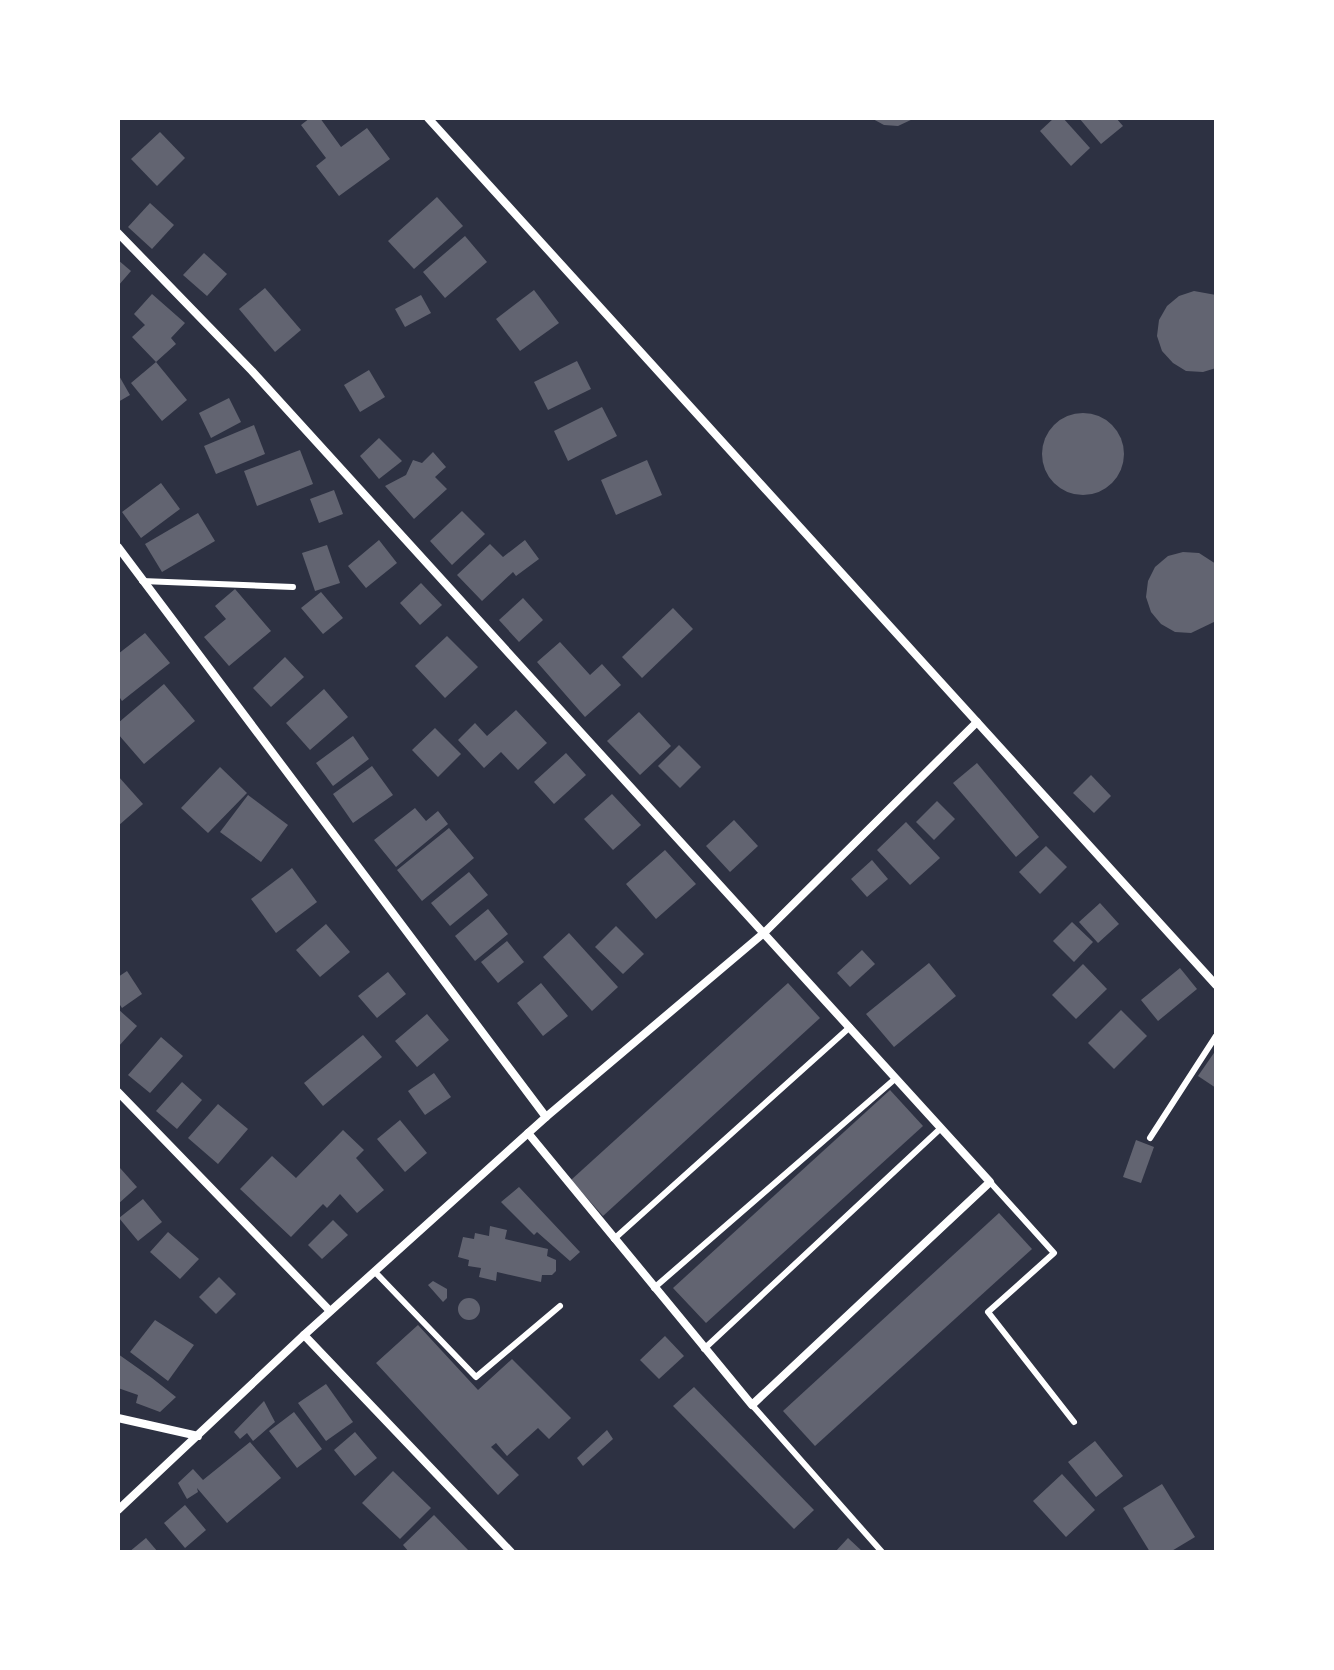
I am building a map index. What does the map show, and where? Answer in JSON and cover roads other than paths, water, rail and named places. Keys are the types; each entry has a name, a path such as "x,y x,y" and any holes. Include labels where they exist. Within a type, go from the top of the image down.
{"street":[{"path":"428,118 1216,985"},
{"path":"118,233 252,371 990,1182 752,1405 528,1133"},
{"path":"120,553 546,1117"},
{"path":"118,1510 330,1311 528,1133 765,932 977,722"},
{"path":"118,1092 330,1311"},
{"path":"304,1335 511,1552"},
{"path":"118,1418 198,1436"}],"lane":[{"path":"142,581 293,587"},
{"path":"614,1239 850,1027"},
{"path":"1150,1138 1216,1036"},
{"path":"654,1289 896,1078"},
{"path":"704,1349 941,1128"},
{"path":"990,1182 1054,1253 988,1312 1074,1422"},
{"path":"375,1272 476,1377 560,1306"},
{"path":"752,1405 882,1552"}]}
